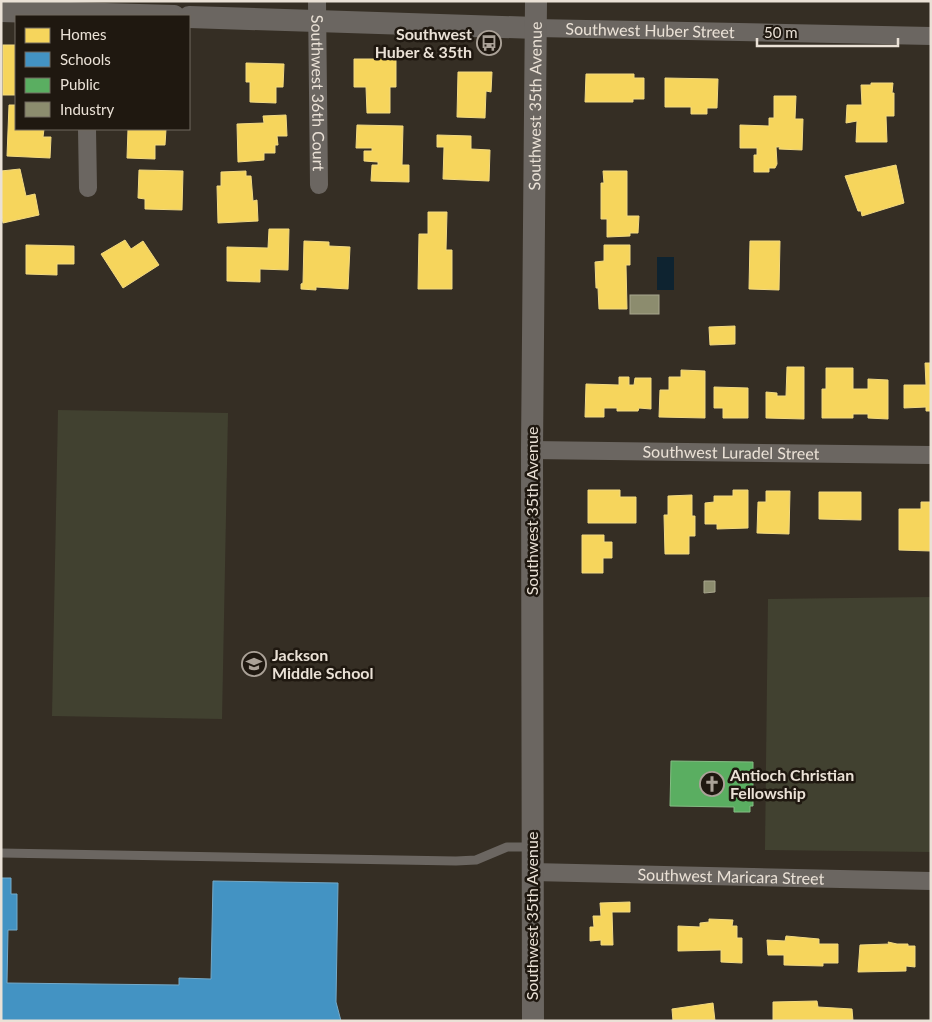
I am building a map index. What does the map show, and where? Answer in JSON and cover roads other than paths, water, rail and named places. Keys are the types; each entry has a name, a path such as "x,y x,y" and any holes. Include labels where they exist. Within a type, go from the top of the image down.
{"street":[{"name":"Southwest 35th Avenue","path":"533,1021 532,450 536,1"},
{"path":"1,11 85,15"},
{"name":"Southwest Huber Street","path":"190,17 317,11 536,28 931,36"},
{"name":"Southwest 36th Court","path":"317,11 319,185"},
{"path":"87,130 88,188"},
{"name":"Southwest Luradel Street","path":"532,450 931,455"},
{"name":"Southwest Maricara Street","path":"532,872 931,881"}],"lane":[{"path":"1,853 456,861 476,860 507,847 532,847"}],"water":[{"path":"657,257 674,257 674,290 657,290"}],"place":[{"name":"Southwest Huber & 35th","path":"489,43"},
{"name":"Jackson Middle School","path":"254,664"},
{"name":"Antioch Christian Fellowship","path":"712,784"}]}
